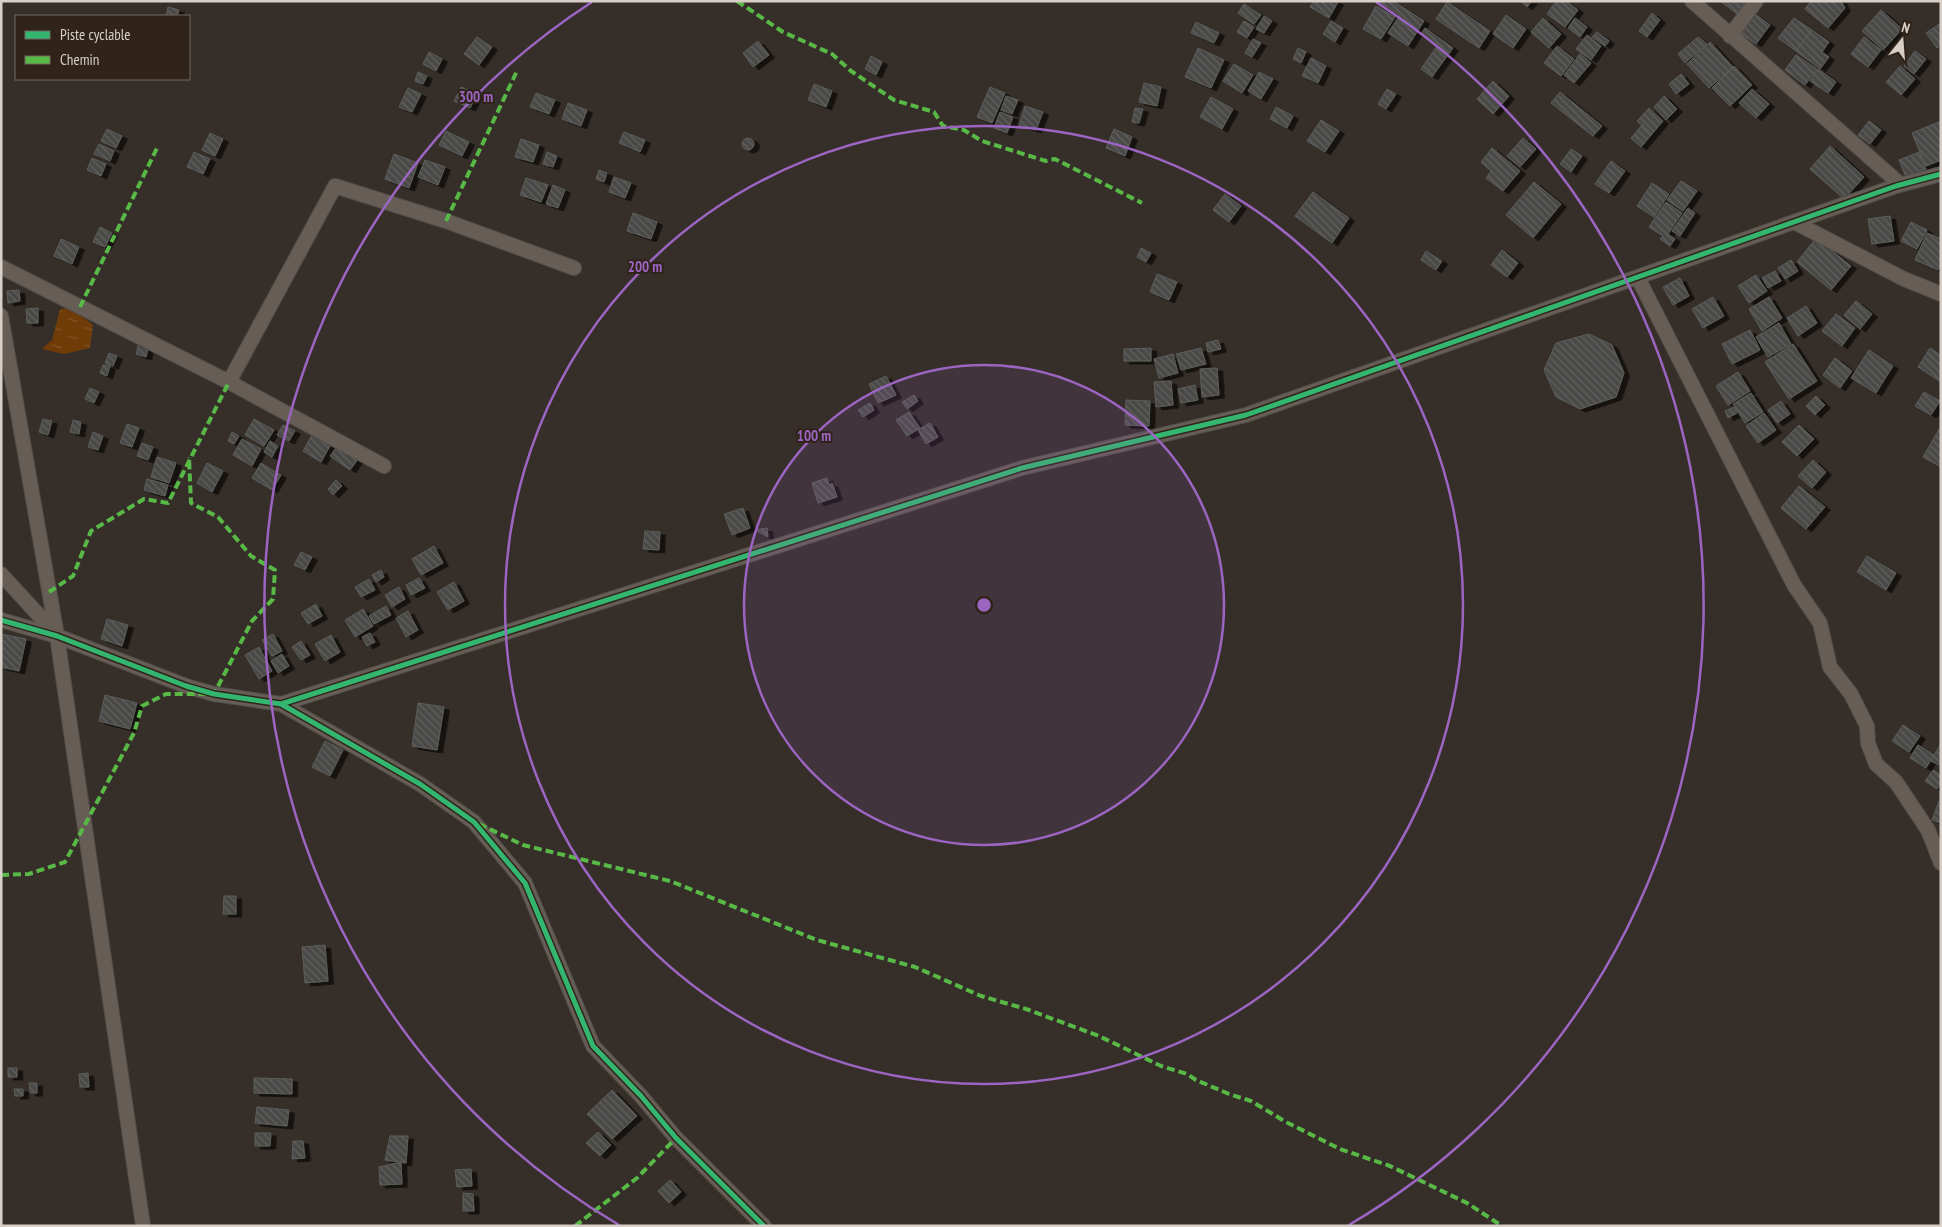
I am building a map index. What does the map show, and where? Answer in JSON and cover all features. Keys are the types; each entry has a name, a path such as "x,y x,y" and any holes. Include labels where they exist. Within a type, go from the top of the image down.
{"street":[{"path":"1692,1 1900,184"},
{"path":"1730,36 1756,1"},
{"path":"280,704 1022,468 1246,415 1900,184 1941,174"},
{"path":"229,382 335,186 446,221 574,268"},
{"path":"1794,222 1904,279 1941,294"},
{"path":"1,267 229,382 384,466"},
{"path":"1638,278 1794,585 1820,623 1830,668 1851,694 1867,726 1868,743 1876,764 1896,782 1928,830 1941,863"},
{"path":"1,316 58,636 144,1226"},
{"path":"1,574 58,636"},
{"path":"1,620 58,636 186,686 214,694 280,704 420,784 474,822 524,883 593,1046 641,1096 676,1138 764,1226"}],"water":[{"path":"71,308 93,325 90,348 64,354 42,349 52,340 60,309"}],"building":[{"path":"1314,1 1338,2 1329,18 1310,7"},
{"path":"1378,1 1393,1 1424,21 1408,46 1388,33 1400,15"},
{"path":"1520,1 1532,1 1527,7"},
{"path":"1556,1 1566,1 1578,10 1565,27 1547,14"},
{"path":"1720,1 1751,1 1740,16"},
{"path":"1811,1 1841,1 1845,8 1828,28 1805,9"},
{"path":"1447,2 1490,31 1479,48 1436,19"},
{"path":"1244,4 1261,15 1254,24 1238,13"},
{"path":"1376,6 1395,17 1381,39 1363,29"},
{"path":"168,7 179,10 177,15 166,15"},
{"path":"1881,10 1902,29 1883,50 1862,31"},
{"path":"1652,13 1660,20 1647,37 1639,31"},
{"path":"1755,14 1770,25 1756,44 1740,33"},
{"path":"1506,15 1526,29 1513,48 1493,34"},
{"path":"1264,16 1272,21 1264,33 1256,29"},
{"path":"1543,18 1561,34 1549,48 1531,32"},
{"path":"1575,18 1587,27 1580,37 1568,28"},
{"path":"1794,18 1812,30 1796,51 1778,38"},
{"path":"1244,21 1254,27 1247,38 1237,32"},
{"path":"1331,21 1343,28 1335,42 1323,34"},
{"path":"1196,22 1219,33 1214,43 1191,33"},
{"path":"1941,23 1941,45 1937,48 1926,33"},
{"path":"1425,28 1453,48 1432,77 1421,69 1437,46 1421,34"},
{"path":"1812,30 1829,42 1822,52 1829,57 1820,69 1796,51"},
{"path":"1597,32 1609,41 1605,46 1592,37"},
{"path":"1587,35 1601,46 1591,60 1576,49"},
{"path":"477,37 492,47 479,65 464,54"},
{"path":"1698,37 1707,44 1685,63 1678,54"},
{"path":"1864,37 1881,50 1868,67 1851,54"},
{"path":"1253,39 1261,43 1252,57 1245,53"},
{"path":"758,41 769,55 753,67 743,53"},
{"path":"1710,42 1733,67 1709,88 1687,64"},
{"path":"1557,46 1574,59 1561,76 1544,63"},
{"path":"1198,48 1224,60 1211,88 1185,77"},
{"path":"1298,48 1306,52 1301,63 1293,59"},
{"path":"1915,51 1926,59 1914,74 1904,66"},
{"path":"429,52 442,59 436,71 423,64"},
{"path":"1580,54 1591,63 1574,83 1564,75"},
{"path":"1796,55 1817,69 1805,85 1785,70"},
{"path":"871,56 882,62 876,75 865,69"},
{"path":"1311,58 1326,66 1318,83 1302,76"},
{"path":"1234,64 1253,75 1242,93 1223,81"},
{"path":"1734,66 1752,85 1730,106 1712,88"},
{"path":"1900,66 1915,79 1901,95 1886,82"},
{"path":"1818,69 1836,82 1828,93 1810,81"},
{"path":"418,72 427,76 423,84 415,81"},
{"path":"1259,72 1273,79 1261,99 1248,91"},
{"path":"1681,74 1689,84 1676,94 1669,84"},
{"path":"1493,81 1509,96 1493,114 1477,99"},
{"path":"1144,83 1161,87 1157,106 1139,102"},
{"path":"814,84 832,91 826,107 808,100"},
{"path":"461,87 477,94 470,108 454,101"},
{"path":"990,87 1005,93 992,123 977,117"},
{"path":"408,88 421,94 412,112 399,107"},
{"path":"1387,89 1396,94 1386,109 1378,104"},
{"path":"1752,89 1769,104 1756,118 1739,103"},
{"path":"1560,92 1602,126 1593,136 1551,103"},
{"path":"536,93 555,100 549,114 530,107"},
{"path":"1006,96 1018,100 1012,114 1001,110"},
{"path":"1664,96 1677,109 1666,120 1654,107"},
{"path":"1211,97 1233,109 1222,129 1200,117"},
{"path":"568,103 587,110 581,126 562,119"},
{"path":"1025,106 1043,112 1036,130 1019,125"},
{"path":"1276,107 1293,116 1287,128 1270,119"},
{"path":"1135,108 1143,109 1139,123 1132,122"},
{"path":"1649,108 1663,121 1652,134 1637,121"},
{"path":"1000,112 1013,117 1007,133 994,128"},
{"path":"1321,120 1339,131 1325,152 1307,141"},
{"path":"1869,121 1881,130 1870,144 1858,135"},
{"path":"1941,121 1941,160 1926,166 1912,133"},
{"path":"1642,125 1652,134 1641,147 1631,138"},
{"path":"107,129 122,136 116,148 101,141"},
{"path":"1114,129 1132,137 1125,156 1106,148"},
{"path":"446,131 469,142 462,156 439,145"},
{"path":"624,132 645,140 640,152 619,143"},
{"path":"210,133 223,139 215,156 202,150"},
{"path":"748,138 754,144 748,150 742,144"},
{"path":"1523,138 1536,149 1520,167 1507,156"},
{"path":"521,139 539,145 533,162 515,157"},
{"path":"99,144 114,151 110,161 94,154"},
{"path":"1830,146 1864,177 1844,199 1810,169"},
{"path":"1492,148 1520,171 1503,191 1486,178 1491,171 1481,162"},
{"path":"1571,149 1582,156 1571,172 1560,164"},
{"path":"194,152 210,159 203,174 187,167"},
{"path":"547,152 557,156 553,167 543,164"},
{"path":"1919,152 1926,169 1906,177 1899,160"},
{"path":"394,154 418,163 409,188 385,179"},
{"path":"92,158 106,164 101,176 87,170"},
{"path":"425,160 445,167 438,185 418,177"},
{"path":"1611,161 1625,171 1609,193 1595,184"},
{"path":"599,170 607,173 604,182 596,179"},
{"path":"614,177 631,183 625,198 609,192"},
{"path":"526,178 548,185 541,202 520,195"},
{"path":"1681,181 1697,191 1683,211 1667,200"},
{"path":"1534,182 1561,204 1533,238 1506,215"},
{"path":"1652,183 1669,194 1654,217 1637,206"},
{"path":"553,185 565,190 558,208 546,204"},
{"path":"1313,192 1349,218 1332,243 1295,216"},
{"path":"1225,194 1241,206 1229,222 1213,210"},
{"path":"1666,202 1682,213 1668,234 1675,239 1670,246 1660,239 1663,236 1649,227"},
{"path":"1688,208 1695,213 1680,236 1672,231"},
{"path":"633,213 657,222 651,239 627,231"},
{"path":"1890,216 1894,241 1872,244 1868,219"},
{"path":"1911,222 1927,230 1917,249 1901,241"},
{"path":"100,227 112,233 105,247 93,242"},
{"path":"1927,233 1941,239 1941,264 1938,270 1915,260"},
{"path":"1816,238 1851,266 1831,290 1797,262"},
{"path":"61,239 79,247 72,264 54,256"},
{"path":"1141,248 1151,253 1146,262 1137,257"},
{"path":"1502,250 1518,263 1507,277 1491,265"},
{"path":"1426,251 1442,261 1436,270 1421,260"},
{"path":"1791,260 1798,271 1785,279 1778,268"},
{"path":"1775,271 1781,281 1768,288 1762,278"},
{"path":"1157,274 1177,282 1169,300 1150,292"},
{"path":"1756,275 1767,291 1749,303 1738,286"},
{"path":"1680,278 1689,296 1673,305 1663,287"},
{"path":"19,290 20,301 8,303 7,291"},
{"path":"1713,297 1724,316 1703,328 1692,309"},
{"path":"1769,297 1782,318 1762,331 1749,309"},
{"path":"1856,301 1872,314 1860,329 1844,315"},
{"path":"1806,306 1817,323 1798,336 1787,318"},
{"path":"38,308 38,323 27,323 26,309"},
{"path":"1836,314 1855,328 1842,346 1822,331"},
{"path":"1779,323 1791,344 1768,357 1756,337"},
{"path":"1750,330 1760,350 1732,364 1722,344"},
{"path":"1589,334 1612,345 1624,373 1616,397 1580,409 1556,397 1544,370 1556,343"},
{"path":"1218,340 1221,349 1208,352 1206,343"},
{"path":"139,342 149,345 146,357 136,354"},
{"path":"1793,344 1817,381 1789,399 1765,362"},
{"path":"1151,348 1151,361 1124,361 1124,349"},
{"path":"1201,348 1206,364 1181,370 1176,354"},
{"path":"1930,348 1941,355 1941,382 1918,367"},
{"path":"1869,350 1893,366 1876,393 1851,378"},
{"path":"109,353 117,356 113,366 105,363"},
{"path":"1173,354 1178,373 1159,378 1154,359"},
{"path":"1835,358 1852,371 1840,388 1823,375"},
{"path":"103,365 110,366 107,376 100,373"},
{"path":"1217,368 1219,395 1202,397 1200,369"},
{"path":"1738,372 1750,391 1728,405 1716,386"},
{"path":"886,376 896,395 878,403 869,384"},
{"path":"1171,381 1173,405 1156,407 1154,382"},
{"path":"1195,385 1198,400 1181,403 1178,389"},
{"path":"90,388 99,392 94,403 85,399"},
{"path":"1924,392 1940,401 1931,415 1915,406"},
{"path":"1751,393 1763,412 1745,423 1733,404"},
{"path":"914,395 918,401 907,409 902,402"},
{"path":"1816,396 1825,405 1815,415 1806,406"},
{"path":"1126,400 1150,401 1149,426 1125,425"},
{"path":"1781,401 1790,414 1777,423 1768,410"},
{"path":"870,403 874,410 863,417 858,410"},
{"path":"1734,407 1737,413 1728,418 1725,411"},
{"path":"909,412 920,428 907,436 896,420"},
{"path":"1764,413 1776,430 1758,443 1746,426"},
{"path":"43,419 52,421 48,435 39,432"},
{"path":"254,419 274,430 264,446 245,435"},
{"path":"73,420 81,422 79,434 70,432"},
{"path":"930,423 938,437 926,444 918,430"},
{"path":"127,424 139,428 132,447 120,443"},
{"path":"283,425 295,431 289,441 277,435"},
{"path":"1799,425 1814,439 1797,456 1782,442"},
{"path":"1941,426 1941,467 1923,457"},
{"path":"93,432 103,436 98,450 88,447"},
{"path":"232,432 239,436 234,444 228,441"},
{"path":"312,435 330,446 321,462 303,451"},
{"path":"242,439 261,449 252,466 233,455"},
{"path":"270,441 278,446 272,457 264,452"},
{"path":"142,443 153,447 148,460 137,456"},
{"path":"338,445 358,459 350,470 330,456"},
{"path":"157,457 176,463 169,483 151,477"},
{"path":"1813,460 1826,472 1812,488 1798,476"},
{"path":"207,463 223,471 212,492 197,483"},
{"path":"261,463 281,475 272,490 252,478"},
{"path":"827,478 829,485 832,483 837,497 818,503 812,483"},
{"path":"147,479 168,485 165,496 144,490"},
{"path":"336,480 342,486 333,495 328,489"},
{"path":"1799,486 1825,507 1806,529 1781,508"},
{"path":"743,508 750,528 732,535 724,514"},
{"path":"767,528 768,537 755,530"},
{"path":"645,531 660,532 659,550 643,549"},
{"path":"434,546 443,563 421,575 412,559"},
{"path":"301,552 312,557 305,570 294,565"},
{"path":"1867,556 1896,573 1886,590 1857,572"},
{"path":"381,570 384,577 376,582 372,575"},
{"path":"419,578 425,588 411,595 406,585"},
{"path":"369,579 375,590 361,597 355,587"},
{"path":"454,582 464,601 448,610 437,592"},
{"path":"399,587 405,599 392,607 385,595"},
{"path":"316,604 322,616 308,624 301,613"},
{"path":"386,606 391,615 374,624 369,616"},
{"path":"363,609 373,626 355,637 345,620"},
{"path":"408,611 418,630 406,637 396,618"},
{"path":"107,619 128,625 122,646 101,639"},
{"path":"370,633 375,642 367,646 362,637"},
{"path":"1,634 26,639 19,671 1,667"},
{"path":"273,634 282,651 272,656 262,640"},
{"path":"331,635 340,652 325,661 315,644"},
{"path":"301,641 310,655 301,660 292,647"},
{"path":"259,647 272,671 259,679 245,655"},
{"path":"282,654 289,666 278,673 271,661"},
{"path":"105,695 137,703 130,729 99,721"},
{"path":"418,703 444,707 437,750 412,746"},
{"path":"1903,725 1920,736 1909,752 1892,741"},
{"path":"325,741 343,750 330,776 312,767"},
{"path":"1941,743 1941,766 1931,761"},
{"path":"1918,745 1934,755 1926,768 1910,758"},
{"path":"1933,770 1941,775 1941,783 1937,789 1925,781"},
{"path":"1939,801 1941,802 1941,823 1932,820"},
{"path":"224,896 236,896 236,914 223,914"},
{"path":"325,945 328,981 305,983 302,947"},
{"path":"8,1068 17,1068 17,1077 8,1077"},
{"path":"88,1073 89,1087 80,1087 79,1074"},
{"path":"254,1078 292,1079 292,1094 254,1093"},
{"path":"29,1083 37,1083 37,1093 30,1093"},
{"path":"14,1089 23,1089 23,1096 15,1096"},
{"path":"612,1090 637,1116 612,1139 587,1114"},
{"path":"257,1107 289,1110 287,1126 255,1123"},
{"path":"598,1132 611,1145 600,1156 586,1143"},
{"path":"255,1133 271,1133 270,1146 255,1146"},
{"path":"390,1136 408,1136 406,1163 385,1160"},
{"path":"293,1141 303,1141 305,1158 292,1159"},
{"path":"401,1162 402,1184 380,1185 379,1167"},
{"path":"471,1169 472,1186 457,1187 455,1170"},
{"path":"670,1180 681,1192 669,1203 658,1191"},
{"path":"463,1193 473,1194 474,1211 463,1211"}],"marked path":[{"path":"737,1 783,32 832,54 851,71 894,100 934,112 943,126 964,130 982,141 1046,161 1055,159 1142,203"},
{"path":"446,221 517,71"},
{"path":"80,307 158,146"},
{"path":"49,592 73,576 91,531 144,499 168,503 229,382"},
{"path":"1,875 29,874 65,862 134,733 142,706 166,694 214,694 252,621 273,599 275,570 251,556 218,517 191,503 189,457"},
{"path":"479,824 523,845 670,881 817,940 915,967 981,996 1026,1009 1099,1036 1161,1066 1187,1074 1196,1080 1229,1094 1251,1101 1286,1122 1340,1149 1390,1166 1467,1203 1502,1226"},
{"path":"575,1226 637,1178 676,1138"}],"cycle path":[{"path":"281,704 1022,468 1246,415 1896,186 1941,174"},
{"path":"1,620 57,636 186,686 214,694 281,704 420,784 474,822 525,883 593,1046 641,1096 676,1138 764,1226"}]}
